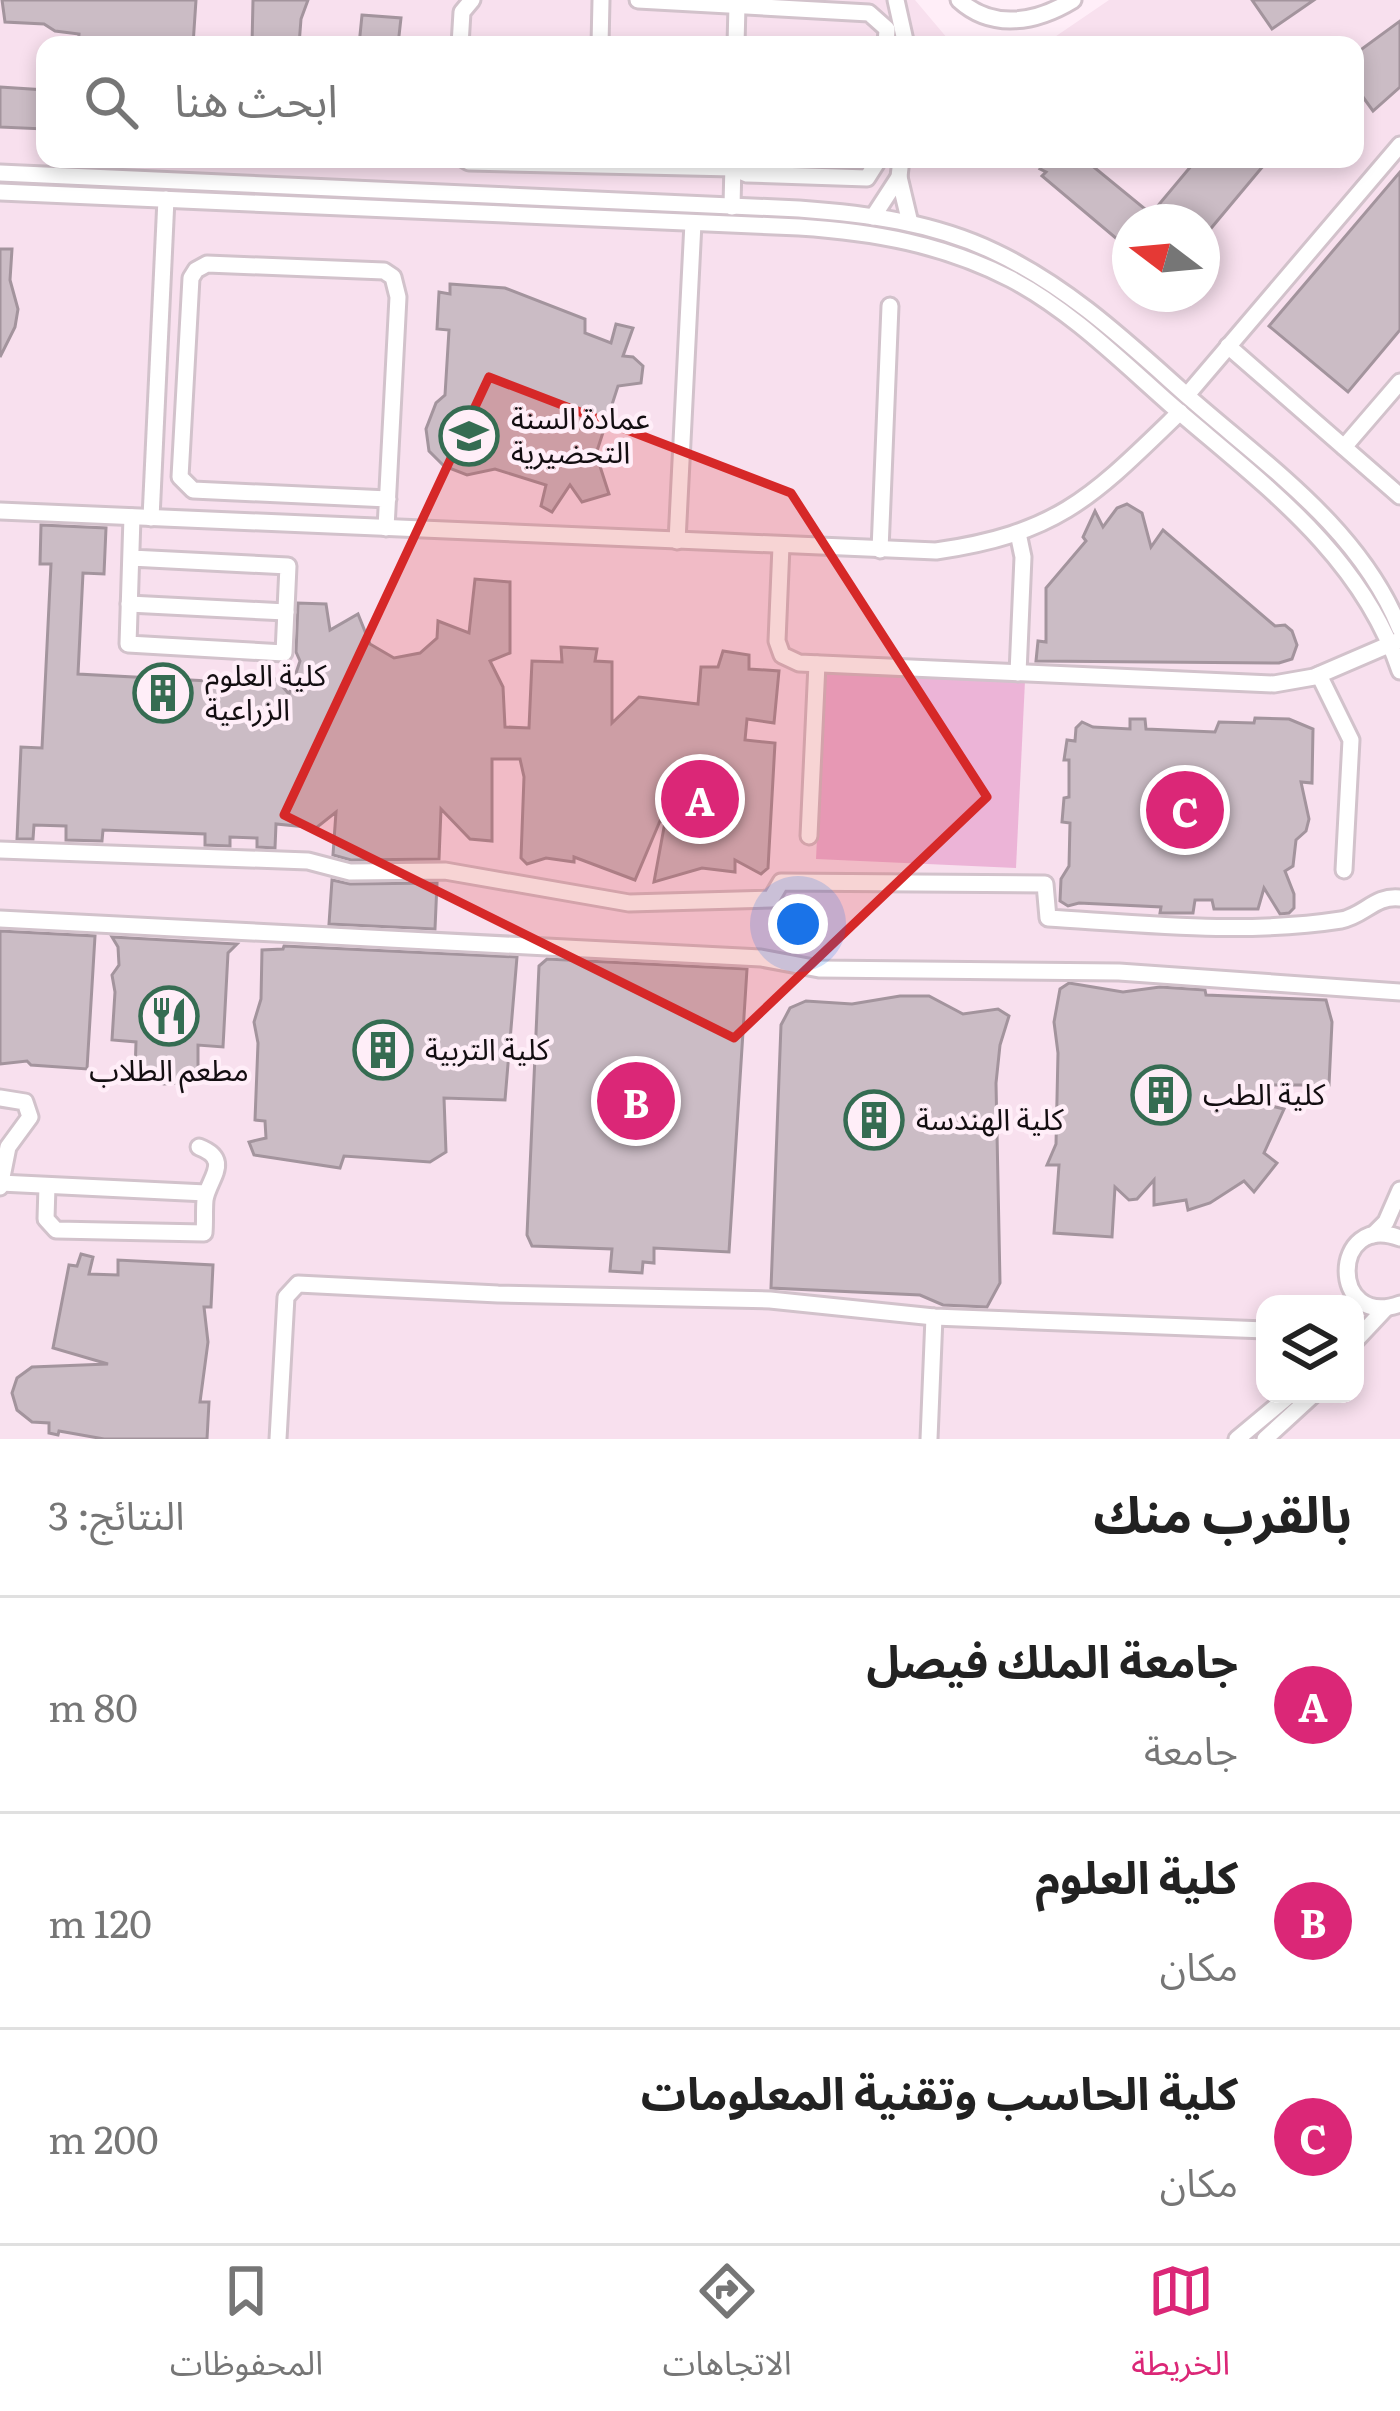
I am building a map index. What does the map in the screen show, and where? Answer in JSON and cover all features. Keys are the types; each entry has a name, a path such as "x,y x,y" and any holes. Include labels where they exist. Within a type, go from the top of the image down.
{"street":[{"path":"461,36 462,13 472,0"},
{"path":"600,36 602,0"},
{"path":"638,0 869,13 887,29 887,36"},
{"path":"896,0 904,36"},
{"path":"958,0 979,14 1022,21 1073,0"},
{"path":"736,36 737,4"},
{"path":"1187,395 1400,145"},
{"path":"731,207 733,168"},
{"path":"739,168 747,173 867,178 874,168"},
{"path":"900,168 910,223"},
{"path":"0,173 873,217 910,223 990,250 1048,280 1328,519 1375,582 1397,636 1400,671"},
{"path":"873,217 899,177"},
{"path":"0,192 860,231 953,254 1012,280 1066,314 1180,412 1316,531 1397,636"},
{"path":"151,518 166,199"},
{"path":"677,542 693,223"},
{"path":"386,528 388,499 398,297 393,277 384,271 274,266 208,264 196,270 191,278 180,477 193,490 388,499"},
{"path":"880,550 890,306"},
{"path":"1228,346 1400,496"},
{"path":"1344,447 1400,382"},
{"path":"0,511 936,551 1018,533 1076,507 1180,412"},
{"path":"131,558 287,566 284,653 128,644 132,517"},
{"path":"1018,533 1023,557 1018,673"},
{"path":"781,546 777,641 788,660 1274,684 1319,675 1397,636"},
{"path":"129,604 286,611"},
{"path":"809,836 817,664"},
{"path":"1319,675 1351,740 1344,870"},
{"path":"0,850 308,861 350,872 445,871 628,903 771,899 782,882 1045,884 1048,918 1217,928 1346,920 1384,896 1400,898"},
{"path":"0,919 761,958 819,969 1119,972 1400,992"},
{"path":"0,1098 26,1102 30,1117 8,1147 0,1185 206,1192"},
{"path":"47,1186 46,1219 56,1230 205,1233 206,1192 216,1179 216,1161 212,1153 199,1148"},
{"path":"1350,1295 1348,1257 1385,1222 1400,1190"},
{"path":"1373,1235 1400,1238"},
{"path":"278,1439 286,1297 298,1284 770,1300 934,1317 1256,1330"},
{"path":"1364,1332 1392,1306"},
{"path":"929,1439 934,1317"},
{"path":"1238,1439 1280,1403"},
{"path":"1265,1439 1304,1403"}],"highlighted area":[{"path":"489,377 791,493 987,797 734,1038 284,815"}],"shaded area":[{"path":"0,0 915,0 945,36 36,36 36,168 1364,168 1364,36 1056,36 1109,0 1400,0 1400,1439 0,1439"},
{"path":"825,671 1025,681 1016,868 816,859"}],"building":[{"path":"2,0 196,0 194,36 79,36 44,24 5,22"},
{"path":"253,0 308,0 300,36 252,36"},
{"path":"1252,0 1314,0 1272,29"},
{"path":"362,15 401,18 399,36 360,36"},
{"path":"1400,21 1400,87 1373,111 1364,98 1364,47"},
{"path":"0,87 36,89 36,129 0,127"},
{"path":"1095,168 1139,204 1112,204 1112,235 1042,176 1046,172 1040,169"},
{"path":"1189,168 1261,168 1220,218 1220,204 1159,204"},
{"path":"1400,172 1400,330 1348,392 1269,326"},
{"path":"0,249 12,249 10,280 18,309 0,357"},
{"path":"450,284 505,288 585,319 585,333 611,343 616,324 633,328 623,356 643,366 641,383 618,386 596,454 609,494 582,502 570,485 552,512 541,506 546,485 495,469 467,475 444,466 429,451 426,429 436,403 445,395 449,330 437,329 439,292 450,294"},
{"path":"1127,504 1142,513 1151,547 1163,530 1275,626 1285,625 1292,631 1297,645 1292,659 1279,663 1036,661 1038,641 1046,642 1046,588 1086,541 1083,537 1095,511 1103,527 1117,508"},
{"path":"41,525 106,528 104,574 83,573 78,674 267,684 276,679 289,694 300,661 296,652 298,603 326,604 330,630 358,614 370,644 394,658 420,653 437,638 438,621 469,633 475,579 510,582 510,653 490,661 503,687 505,727 529,728 532,661 562,662 561,647 597,649 595,661 612,662 612,723 639,697 698,704 701,667 718,667 723,651 749,655 749,669 779,671 774,723 747,719 745,740 775,743 768,868 761,874 735,860 735,872 702,868 654,882 665,822 660,821 635,880 574,857 574,862 546,858 527,864 521,858 524,777 520,759 492,759 492,841 470,839 441,809 439,859 351,860 333,855 336,812 316,828 276,824 275,848 257,847 257,838 230,837 230,846 205,845 205,834 103,830 102,841 66,840 66,826 34,825 33,839 17,839 21,747 42,748 51,564 40,564"},
{"path":"1255,718 1289,719 1313,729 1312,783 1301,782 1309,819 1306,831 1296,840 1293,866 1285,871 1294,894 1289,913 1280,914 1264,888 1258,909 1214,909 1212,900 1195,900 1193,913 1160,913 1161,907 1068,906 1060,901 1061,879 1069,866 1070,823 1062,822 1064,798 1069,797 1069,760 1064,760 1067,740 1075,741 1082,722 1130,729 1130,719 1145,719 1146,729 1215,732 1219,722 1254,723"},
{"path":"332,880 437,883 435,929 329,924"},
{"path":"0,931 95,936 87,1069 27,1061 0,1064"},
{"name":"مطعم الطلاب","path":"112,937 237,944 228,953 223,1047 198,1045 198,1076 186,1075 177,1083 164,1084 146,1079 147,1072 135,1073 136,1042 112,1040 112,975 119,965"},
{"name":"كلية التربية","path":"284,946 517,957 505,1100 444,1098 446,1152 430,1162 344,1156 340,1168 254,1155 249,1142 266,1138 265,1121 255,1120 258,1043 254,1022 261,999 262,950"},
{"path":"547,959 747,969 729,1252 654,1248 654,1263 643,1262 642,1273 610,1271 612,1249 532,1246 527,1235 539,966"},
{"name":"كلية الطب","path":"1069,983 1123,992 1160,987 1205,990 1206,995 1326,1000 1332,1022 1329,1085 1267,1085 1263,1104 1284,1109 1264,1153 1277,1163 1254,1192 1244,1181 1210,1203 1188,1210 1186,1200 1154,1205 1154,1180 1137,1199 1129,1200 1115,1187 1112,1237 1054,1233 1059,1165 1047,1165 1056,1144 1054,1022 1060,989"},
{"path":"929,996 963,1014 998,1009 1009,1016 996,1083 1000,1283 987,1307 943,1305 920,1295 771,1288 781,1025 790,1008 806,1001 852,1004"},
{"path":"81,1254 93,1257 89,1274 118,1275 118,1260 213,1265 211,1307 204,1307 208,1342 200,1402 209,1402 207,1439 104,1439 59,1431 58,1435 49,1433 49,1423 32,1422 17,1410 12,1393 17,1378 32,1367 108,1364 53,1348 69,1265 77,1266"}],"place":[{"name":"عمادة السنة التحضيرية","path":"469,436"},
{"name":"كلية العلوم الزراعية","path":"163,693"},
{"name":"جامعة الملك فيصل","path":"700,799"},
{"name":"كلية الحاسب وتقنية المعلومات","path":"1185,810"},
{"name":"مطعم الطلاب","path":"169,1016"},
{"name":"كلية التربية","path":"383,1050"},
{"name":"كلية الطب","path":"1161,1095"},
{"name":"كلية العلوم","path":"636,1101"},
{"name":"كلية الهندسة","path":"874,1120"}]}
